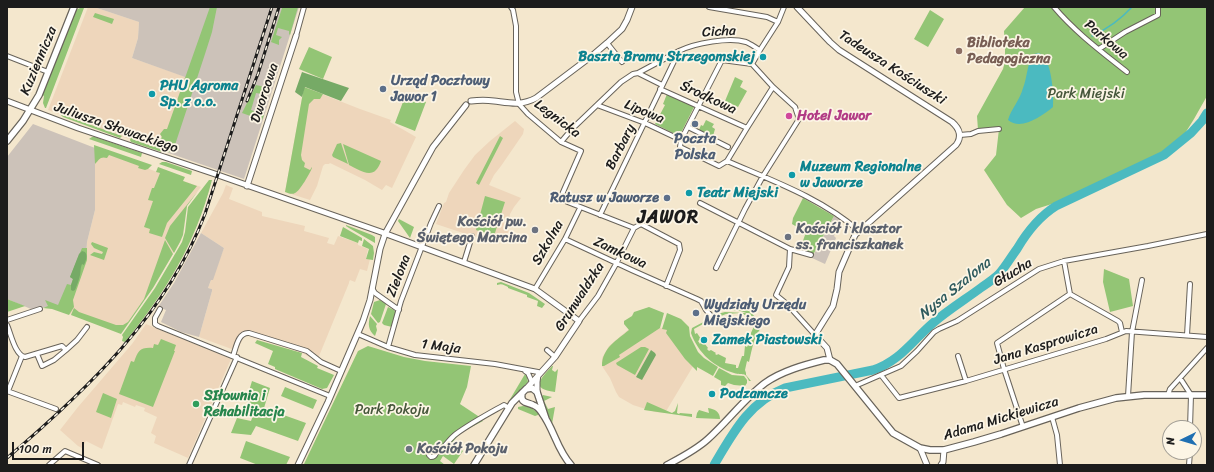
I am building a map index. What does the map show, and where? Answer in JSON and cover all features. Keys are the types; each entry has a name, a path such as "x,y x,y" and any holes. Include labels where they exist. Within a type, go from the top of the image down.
{"main road":[{"name":"Kuziennicza","path":"7,141 31,110 39,95 74,7"},
{"path":"667,465 690,453 708,439 765,383 792,370 824,360 830,360"},
{"name":"Adama Mickiewicza","path":"830,360 837,364 893,433 920,448 930,450 944,450 974,442 1104,401 1128,396 1168,394 1207,395"},
{"path":"474,465 506,406 524,391 532,388 538,394 546,419"},
{"path":"524,391 522,397 524,401"},
{"path":"531,404 536,401 538,394"},
{"path":"506,406 524,401 540,410 563,454 571,465"}],"street":[{"name":"Dworcowa","path":"247,186 304,7"},
{"path":"511,7 516,26 516,92 518,104 536,98 607,44 622,29 632,7"},
{"path":"709,7 766,17 778,22"},
{"path":"752,64 778,22 784,7"},
{"name":"Tadeusza Kościuszki","path":"797,7 835,47 952,122 960,132"},
{"name":"Parkowa","path":"1054,7 1066,21 1127,72"},
{"path":"1099,49 1124,32 1158,15 1158,7"},
{"name":"Cicha","path":"561,142 572,129 621,82 633,74 638,73 679,51 702,43 731,41 746,42 760,50"},
{"path":"607,44 622,62"},
{"name":"Barbary","path":"600,215 679,51"},
{"path":"7,56 48,72"},
{"path":"716,268 763,176 799,119 795,107 773,87 752,64 722,60 681,140 680,147 719,166 727,161 773,87"},
{"name":"Środkowa","path":"638,73 698,106 747,128"},
{"name":"Legnicka","path":"471,101 488,100 518,104 561,142 581,152 560,199 580,208"},
{"name":"Juliusza Słowackiego","path":"7,101 78,128 218,175 464,262 534,290 579,321"},
{"path":"298,465 358,334 366,312 380,249 385,234 433,147 466,105"},
{"name":"Lipowa","path":"597,105 645,123 681,140"},
{"path":"688,127 728,147"},
{"path":"815,335 833,306 842,264 854,237 859,231 956,145 959,142 960,132 972,134 978,131 999,129"},
{"path":"727,161 763,176 832,210 859,231"},
{"path":"700,203 790,249 811,254"},
{"name":"Zielona","path":"388,347 401,301 431,222 439,206"},
{"path":"580,208 634,228 641,224 679,244 680,250 666,286"},
{"name":"Szkolna","path":"534,290 565,239 580,208"},
{"name":"Grunwaldzka","path":"524,391 555,357 598,296 634,228"},
{"name":"Głucha","path":"854,385 901,366 917,352 939,328 957,321 1039,269 1064,260 1148,246 1207,234"},
{"path":"464,262 472,236"},
{"name":"Zamkowa","path":"565,239 616,264 698,299 714,319"},
{"path":"790,249 789,267 776,295 787,304 827,348 830,360"},
{"path":"1064,260 1070,294"},
{"path":"1128,396 1132,332 1142,280"},
{"path":"1187,335 1190,284"},
{"name":"Zielona","path":"372,288 375,293 399,310"},
{"path":"1070,294 1118,320 1122,332"},
{"path":"1023,427 997,343 1070,294"},
{"path":"7,320 40,309"},
{"path":"160,309 155,318 155,324 158,326 330,396"},
{"path":"7,325 18,352 22,356 25,357 62,346 66,350"},
{"path":"37,354 42,366 54,360 77,340 87,328"},
{"name":"Jana Kasprowicza","path":"881,375 900,398 966,381 1106,339 1122,332 1207,337"},
{"path":"189,465 235,357 241,336 249,333 307,351 321,362 341,371"},
{"name":"1 Maja","path":"358,334 388,347 415,355 495,364 538,372 539,374"},
{"path":"1168,394 1170,389 1207,348"},
{"path":"547,350 555,357"},
{"path":"22,356 7,391 56,409"},
{"path":"958,356 966,381"},
{"path":"524,370 528,373 532,382"},
{"path":"538,394 537,380 539,374"},
{"path":"1180,378 1191,395 1190,420"},
{"path":"436,453 438,453 456,434 506,406"},
{"path":"1052,417 1057,435 1060,465"},
{"path":"920,448 928,465"},
{"path":"941,465 943,462 944,450"},
{"path":"49,465 65,452 98,465"}],"shaded area":[{"path":"88,7 94,7 139,22 138,38 132,58 186,77 167,132 154,148 48,110"},
{"path":"94,7 299,7 244,179 154,148 167,132 185,77 132,58 138,38 139,22"},
{"path":"304,87 391,120 390,122 416,137 392,188 386,185 382,190 330,163 323,166 317,186 310,200 285,192"},
{"path":"515,121 524,129 523,134 494,175 489,185 521,198 510,214 508,225 509,233 478,242 478,238 436,224 449,193 475,155"},
{"path":"33,124 95,148 95,210 87,242 86,259 70,305 31,309 7,299 7,157"},
{"path":"95,148 201,187 186,206 181,240 153,287 121,333 65,312 86,259 87,242 95,210"},
{"path":"226,185 233,188 229,199 262,212 262,216 305,226 304,231 329,238 327,243 334,245 338,236 358,243 358,245 368,249 366,258 370,259 367,271 360,269 355,282 350,280 317,361 302,353 245,335 237,351 199,337 212,291 212,289 208,288 224,248 201,233"},
{"path":"834,216 841,221 834,236 836,238 825,264 812,258"},
{"path":"201,233 224,248 213,280 211,280 208,288 212,289 212,291 199,337 181,332 161,322 166,310 158,307 174,283"},
{"path":"146,324 231,359 188,458 154,443 156,436 151,433 157,417 144,411 145,408 136,405 135,407 123,402 122,405 118,404 102,449 86,441 82,448 60,430 132,344"},
{"path":"658,327 667,330 695,363 665,413 655,412 633,405 619,397 610,378 602,366 602,358 609,346 629,329"}],"green space":[{"path":"210,7 217,7 212,32 173,151 165,153 131,142 130,140 132,135 134,136 133,139 154,147 162,137 160,134 164,129 167,129"},
{"path":"283,7 298,7 290,35 289,31 278,28 276,35 282,37 279,40 279,45 271,42"},
{"name":"Park Miejski","path":"1025,7 1207,7 1207,96 1184,135 1159,154 1055,203 1036,209 1021,218 1007,205 984,170 996,155 999,129 978,130 977,116 1003,69 1005,61 1004,31"},
{"path":"84,8 45,108 43,103 44,96 42,95 76,10"},
{"path":"930,10 944,19 928,47 914,39"},
{"path":"95,13 114,19 112,24 93,17"},
{"path":"309,47 332,57 323,79 299,69"},
{"path":"302,72 349,88 341,101 305,87 302,97 295,92"},
{"path":"735,77 743,81 740,87 747,91 738,107 725,101"},
{"path":"256,85 265,87 262,94 256,93 251,110 264,115 262,120 242,113"},
{"path":"304,87 323,94 320,99 314,99 309,104 301,155 302,160 305,163 304,167 310,170 312,168 297,192 291,194 285,192"},
{"path":"406,94 426,102 415,131 395,123"},
{"path":"667,94 694,107 681,133 675,134 655,124 665,105 663,104"},
{"path":"60,114 122,136 120,138 63,117"},
{"path":"706,120 714,124 712,127 715,129 713,136 699,130 701,125 703,126"},
{"path":"500,136 503,138 479,185 476,183"},
{"path":"92,137 142,153 141,157 89,139"},
{"path":"341,143 348,164 333,157 332,155 337,144"},
{"path":"343,144 381,161 376,170 366,173 349,165"},
{"path":"94,145 152,165 145,170 138,168 139,166 109,155 107,158 100,159 95,164"},
{"path":"162,162 192,171 191,175 159,164"},
{"path":"158,167 185,177 183,181 197,186 167,223 162,237 149,233 150,229 144,227 153,201 148,200 152,188 154,188 160,173 156,172"},
{"path":"209,180 212,180 205,204 197,226 178,266 140,323 125,342 122,341 122,335 155,288 182,242 185,232 188,207"},
{"path":"198,191 187,206 183,235 174,253 165,238 170,226"},
{"path":"485,196 505,202 494,236 476,230"},
{"path":"803,198 834,216 813,255 799,252 805,235 802,230 792,224 793,218"},
{"path":"399,219 414,227 410,238 398,221"},
{"path":"346,225 372,235 375,237 375,243 349,228"},
{"path":"343,227 362,238 362,241 359,240 358,243 340,236"},
{"path":"364,239 373,246 373,260 366,259 369,249 362,246"},
{"path":"165,240 173,254 153,288 121,334 71,315 74,308 79,312 116,325 123,325 128,322 144,299"},
{"path":"92,242 108,248 104,260 90,255 94,252 102,254 103,252 94,248 91,244"},
{"path":"82,248 87,248 87,260 73,300 74,307 69,315 52,309 43,308 48,306 45,300 58,305 67,284 71,285 73,279 70,277"},
{"path":"82,251 85,252 86,258 84,265 82,264 81,267 79,281 75,290 73,291 71,290 71,285 73,279 70,277 79,254"},
{"path":"1104,269 1129,279 1133,306 1110,312 1103,282"},
{"path":"501,282 529,293 545,304 542,308 537,306 538,301 527,297 527,295 508,288 503,284 497,285 497,283"},
{"path":"7,299 25,306 7,312"},
{"path":"380,300 386,304 380,322 378,323 371,314 374,302"},
{"path":"747,305 754,309 751,313 764,325 758,332 752,347 749,362 747,361 745,370 746,375 751,381 749,381 745,375 737,374 713,363 702,353 691,333 692,328 711,318 712,319 694,329 695,334 697,333 701,339 698,341 700,344 702,340 709,351 711,350 716,353 715,354 726,358 725,363 736,365 736,368 738,368 742,356 744,356 745,346 747,347 748,345 746,344 755,324 751,322 752,319 743,314 742,318 740,318 740,313 726,314 716,318 713,315 725,312 745,313 761,324 748,314 741,311 733,310 734,307 746,310"},
{"path":"388,307 396,313 392,327 382,323"},
{"path":"649,307 664,313 660,328 619,355 620,357 602,366 607,349 629,330 624,324 624,321 632,316 634,312"},
{"path":"667,313 681,319 689,327 690,336 698,352 718,367 713,376 697,367 697,371 685,359 666,333 667,330 662,329"},
{"path":"370,316 377,324 375,336 369,327"},
{"path":"161,339 176,345 153,407 119,394 131,361 134,362 140,350 145,348 153,348 154,344 158,345"},
{"path":"257,340 302,353 301,357 318,366 317,368 334,375 327,388 322,389 275,369 275,367 268,364 273,351 255,343"},
{"name":"Park Pokoju","path":"368,346 404,357 471,366 467,387 460,404 483,421 460,433 452,443 463,451 454,464 443,456 440,461 445,465 304,464 358,351"},
{"path":"641,347 649,349 635,375 617,365 616,363"},
{"path":"651,350 656,355 642,380 636,377"},
{"path":"552,366 552,370 555,372 558,369 555,392 547,391 540,386 541,379"},
{"path":"719,368 732,375 744,376 747,383 745,386 728,383 725,386 721,385 721,381 714,377"},
{"path":"525,374 528,382 514,398 509,401"},
{"path":"252,381 270,388 264,408 306,423 298,441 256,426 251,435 231,433 237,418 251,421 256,407 246,401"},
{"path":"285,387 317,400 313,409 281,396"},
{"path":"103,393 117,399 111,418 96,412"},
{"path":"543,395 552,397 544,401 548,409 555,407 552,424 541,398"},
{"path":"647,402 672,413 675,411 678,403 677,413 692,414 692,417 644,410"},
{"path":"518,407 530,407 538,413 538,415 535,416 518,409"},
{"path":"708,408 717,411 720,419 696,418 699,410 709,413"},
{"path":"246,441 290,457 286,465 258,465 240,458"}],"water":[{"path":"1039,53 1047,62 1049,69 1053,94 1053,107 1031,121 1019,124 1013,123 1008,120 1009,116 1022,92 1032,56"}],"waterway":[{"path":"1092,36 1114,23 1132,7"},
{"name":"Nysa Szalona","path":"714,465 735,430 761,401 785,388 873,370 891,361 939,318 997,276 1025,237 1039,220 1050,210 1164,155 1191,133 1207,113"}],"railway":[{"path":"7,458 95,377 122,348 147,317 169,285 189,250 205,214 272,7"},
{"path":"247,101 258,74 279,7"}],"place":[{"name":"Biblioteka Pedagogiczna","path":"959,51"},
{"name":"Baszta Bramy Strzegomskiej","path":"763,57"},
{"name":"Urząd Pocztowy Jawor 1","path":"383,89"},
{"name":"PHU Agroma Sp. z o.o.","path":"152,94"},
{"name":"Hotel Jawor","path":"789,116"},
{"name":"Poczta Polska","path":"695,124"},
{"name":"Muzeum Regionalne w Jaworze","path":"792,175"},
{"name":"Teatr Miejski","path":"689,193"},
{"name":"Ratusz w Jaworze","path":"667,198"},
{"name":"Kościół pw. Świętego Marcina","path":"535,230"},
{"name":"Kościół i klasztor ss. franciszkanek","path":"788,237"},
{"name":"Wydziały Urzędu Miejskiego","path":"696,313"},
{"name":"Zamek Piastowski","path":"704,340"},
{"name":"Podzamcze","path":"712,394"},
{"name":"SIłownia i Rehabilitacja","path":"196,404"},
{"name":"Kościół Pokoju","path":"409,449"}],"district":[{"name":"JAWOR","path":"668,218"}]}
